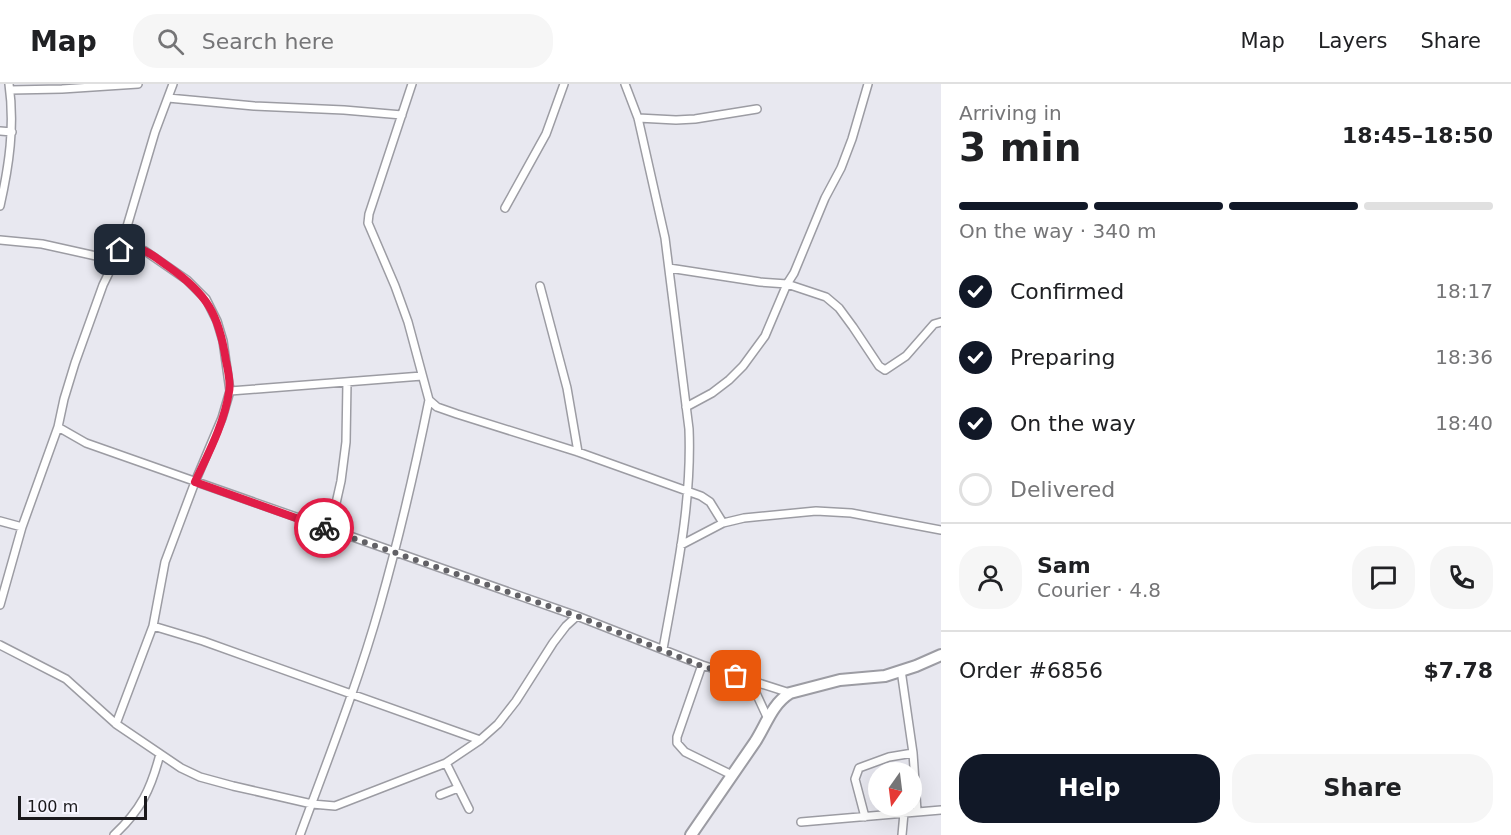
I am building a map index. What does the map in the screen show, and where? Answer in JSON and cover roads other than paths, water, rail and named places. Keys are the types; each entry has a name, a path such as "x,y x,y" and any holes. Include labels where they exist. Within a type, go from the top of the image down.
{"street":[{"path":"0,207 12,132 9,87 62,89 138,84"},
{"path":"0,605 22,527 58,427 75,363 114,260 120,250 155,132 173,84"},
{"path":"300,835 331,754 380,605 429,400 396,286 368,223 412,84"},
{"path":"505,208 546,134 564,84"},
{"path":"625,84 638,118 665,237 686,407 690,460 689,491 663,649"},
{"path":"686,407 712,393 743,366 765,336 821,206 841,168 868,84"},
{"path":"168,98 402,115"},
{"path":"638,118 695,119 757,109"},
{"path":"0,131 12,132"},
{"path":"0,240 42,244 114,260"},
{"path":"116,724 153,626 165,562 222,418 230,391 223,341 217,321 206,299 187,280 144,251 134,246 120,250"},
{"path":"669,268 766,283 787,284 826,297 839,308 879,366 885,369 906,356 934,324 941,322"},
{"path":"540,286 567,387 578,452"},
{"path":"230,391 422,376"},
{"path":"330,530 341,481 346,442 347,382"},
{"path":"429,400 437,407 578,452 701,496 710,502 723,523"},
{"path":"58,427 86,443 577,616 702,666 790,693"},
{"path":"681,545 723,523 744,518 816,511 851,513 941,531"},
{"path":"0,521 22,527"},
{"path":"0,645 66,679 116,724 181,768 200,777 312,804 335,806 446,764 480,740 498,724 516,702 553,643 577,616"},
{"path":"153,626 203,641 480,740"},
{"path":"691,835 776,704 790,693 840,680 872,678 916,666 941,655"},
{"path":"702,666 677,737 677,743 685,752 732,775"},
{"path":"901,670 914,762"},
{"path":"754,681 756,693 768,719"},
{"path":"865,817 855,779 859,768 881,760 913,753"},
{"path":"114,835 132,817 150,790 160,754"},
{"path":"446,764 469,809"},
{"path":"440,795 458,788"},
{"path":"922,812 941,810"},
{"path":"801,822 875,816"},
{"path":"902,835 904,816"}]}
